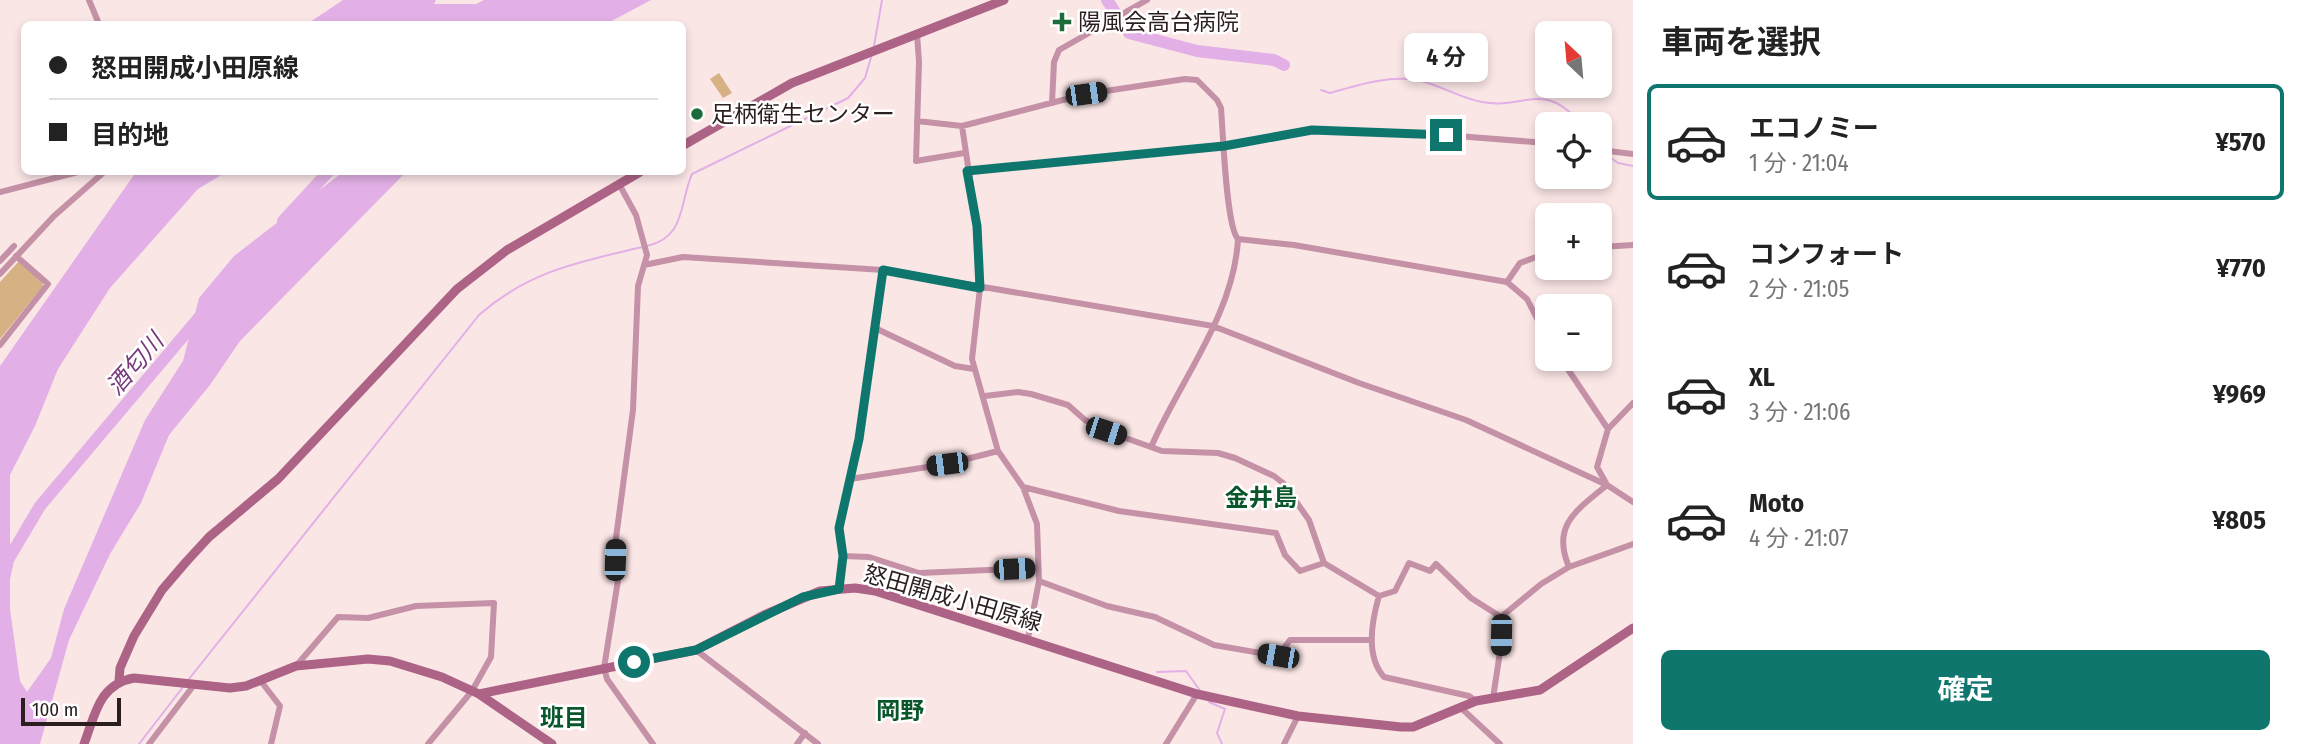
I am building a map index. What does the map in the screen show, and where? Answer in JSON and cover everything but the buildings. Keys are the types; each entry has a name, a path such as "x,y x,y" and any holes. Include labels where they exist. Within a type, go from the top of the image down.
{"main road":[{"path":"686,144 792,83 1004,0"},
{"path":"119,681 120,668 134,636 162,590 186,562 209,537 278,479 457,289 507,250 635,175"},
{"name":"怒田開成小田原線","path":"476,693 696,650 803,597 839,589 875,591 1210,697 1298,716 1413,727 1458,706 1540,690 1633,628"},
{"path":"84,744 102,697 119,681 134,678 230,688 296,666 368,659 390,662 442,677 476,693 552,744"}],"street":[{"path":"89,0 98,21"},
{"path":"1052,103 1054,62 1059,50 1147,0"},
{"path":"917,34 916,162 964,153"},
{"path":"917,121 962,126 1086,94 1196,80 1219,104 1230,212 1234,235 1238,239 1294,245 1507,282 1527,299 1535,315"},
{"path":"962,126 977,226 980,288 972,346 974,369 985,396 998,451 1023,487 1037,524 1040,581 1028,638"},
{"path":"967,171 1224,146 1324,130 1535,142"},
{"path":"1612,151 1633,154"},
{"path":"0,192 66,175"},
{"path":"0,274 54,216 101,175"},
{"path":"619,184 636,215 647,255 638,286 633,411 616,538 615,560 619,574 604,668 607,679 653,744"},
{"path":"1152,445 1213,326 1233,278 1238,239"},
{"path":"1612,246 1633,245"},
{"path":"0,261 13,246"},
{"path":"1507,282 1520,262 1535,255"},
{"path":"0,345 48,284 16,256"},
{"path":"644,265 683,257 883,270 1213,326 1359,383 1466,420 1607,485 1633,502"},
{"path":"839,589 843,556 839,528 850,479 883,270"},
{"path":"874,328 955,366 974,369"},
{"path":"1569,371 1608,429"},
{"path":"985,396 1018,392 1043,398 1068,405 1085,420 1106,431 1152,445 1162,451 1218,453 1236,458 1283,483 1310,520 1324,563 1380,596 1395,591 1409,563 1430,571 1436,564 1471,598 1501,617"},
{"path":"1607,485 1597,467 1608,429 1633,403"},
{"path":"850,479 947,464 998,451"},
{"path":"1569,567 1561,548 1568,518 1607,485"},
{"path":"1023,487 1119,511 1276,533 1285,555 1300,571 1324,563"},
{"path":"1493,698 1500,652 1501,617 1541,584 1569,567 1633,544"},
{"path":"843,556 869,557 919,573 1038,568"},
{"path":"1040,581 1108,606 1155,617 1214,645 1278,656 1290,640 1372,640"},
{"path":"1380,596 1372,620 1372,640 1379,672 1384,677 1469,696 1476,701"},
{"path":"296,666 338,617 368,618 416,606 494,603 491,657 476,693 428,744"},
{"path":"696,650 818,744"},
{"path":"260,680 280,706 271,744"},
{"path":"149,744 194,685"},
{"path":"1166,744 1198,694"},
{"path":"1458,706 1500,744"},
{"path":"1284,744 1298,716"},
{"path":"797,744 805,733"}],"shaded area":[{"path":"343,0 436,0 434,4 476,4 484,0 651,0 612,21 312,21"},
{"path":"719,73 732,93 723,98 710,79"},
{"path":"134,175 221,175 198,189 110,288 58,369 35,426 10,475 10,609 20,681 27,692 51,658 64,609 145,420 183,361 199,298 234,256 339,175 403,175 240,341 210,385 169,435 141,503 110,554 69,640 40,744 0,744 0,366"},
{"path":"19,261 42,281 43,286 0,339 0,282"}],"waterway":[{"path":"874,46 882,0"},
{"path":"1107,0 1129,33 1197,51 1274,60 1284,65"},
{"path":"647,246 660,242 675,227 692,174 848,98 865,78 872,54"},
{"path":"1321,90 1330,93 1375,81 1410,79 1482,102 1544,99 1570,112"},
{"path":"1612,159 1633,166"},
{"name":"酒匂川","path":"283,221 325,175"},
{"path":"189,679 479,315 498,300 536,278 576,264 642,247"},
{"name":"酒匂川","path":"0,598 8,560 40,506 202,314"},
{"path":"1157,672 1186,671 1201,692"},
{"path":"139,744 183,687"},
{"path":"1209,702 1225,709 1217,733 1222,744"}],"place":[{"name":"陽風会高台病院","path":"1062,22"},
{"name":"足柄衛生センター","path":"697,114"}],"district":[{"name":"金井島","path":"1261,498"},
{"name":"岡野","path":"900,711"},
{"name":"班目","path":"564,718"}],"route":[{"path":"634,662 696,650 803,597 820,591 839,589 843,556 839,528 859,439 883,270 980,288 977,226 967,171 1224,146 1312,130 1446,135"}]}
